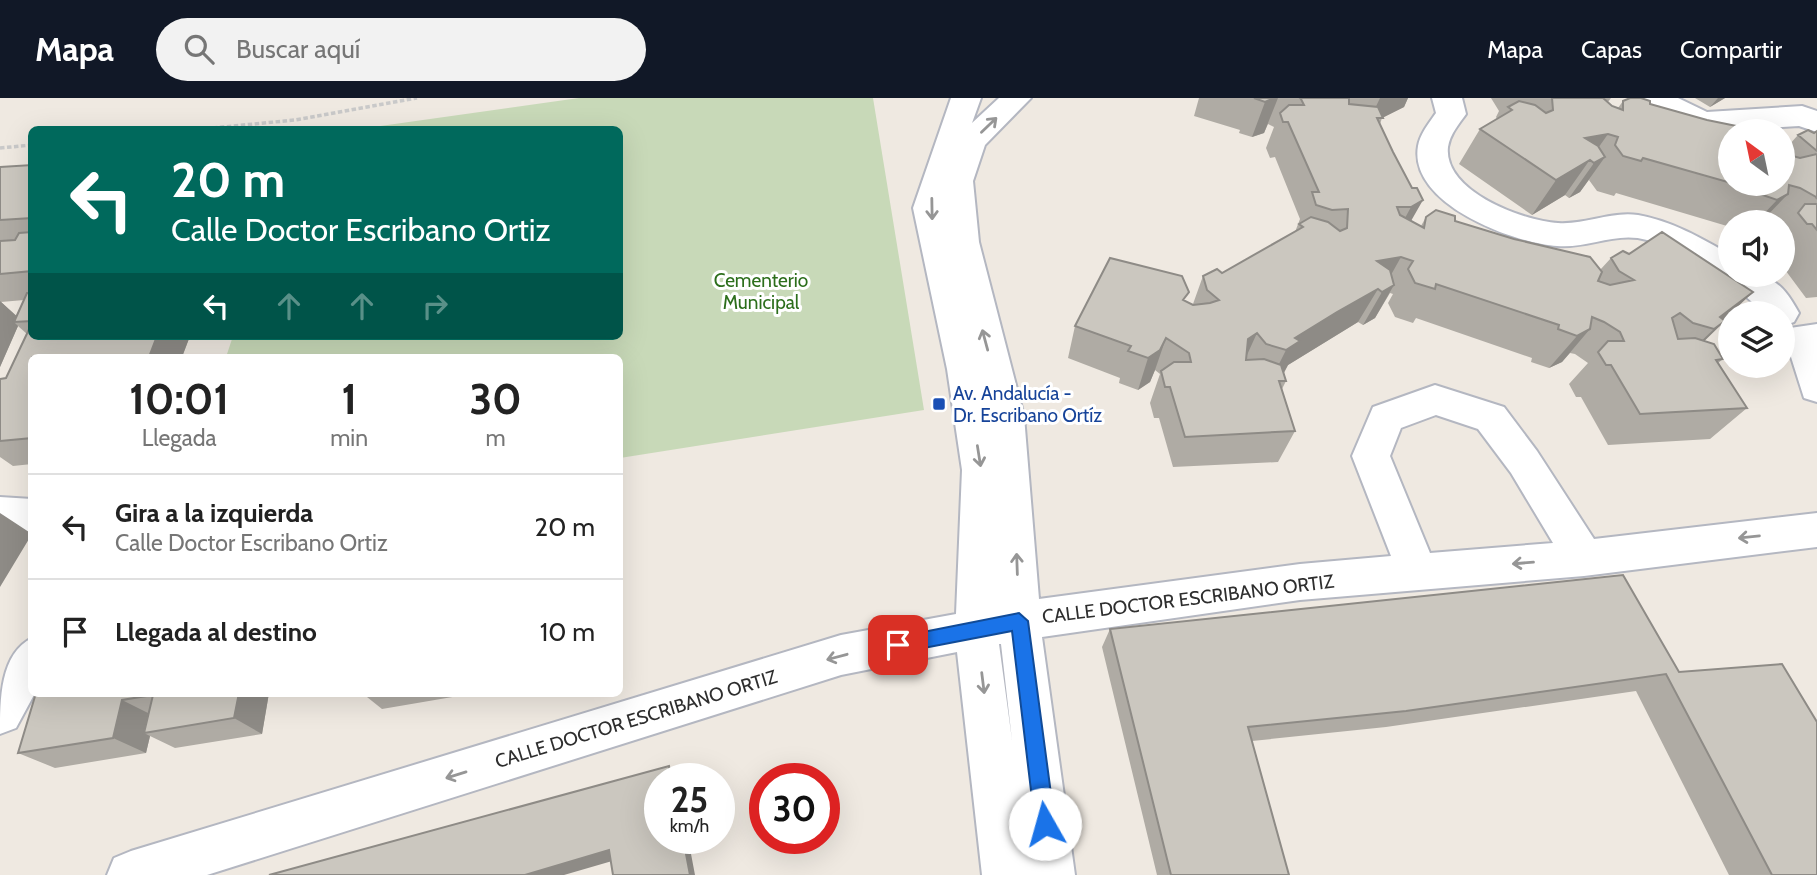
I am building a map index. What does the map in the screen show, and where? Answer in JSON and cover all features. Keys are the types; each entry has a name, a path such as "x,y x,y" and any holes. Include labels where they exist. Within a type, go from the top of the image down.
{"street":[{"path":"966,98 938,174 929,208 965,369 981,470 976,631 1006,875"},
{"path":"1016,98 971,141 957,181 963,242 1006,416 1014,500 1019,621 1051,875"},
{"path":"1447,98 1451,114 1438,134 1432,151 1437,168 1458,195 1492,219 1527,230 1562,236 1592,228 1632,226 1670,235 1718,263"},
{"path":"1654,98 1703,122 1802,116 1817,122"},
{"path":"1759,287 1796,326 1817,388"},
{"path":"1418,573 1371,456 1386,418 1435,400 1491,418 1524,462 1584,558"},
{"path":"0,514 28,516"},
{"name":"CALLE DOCTOR ESCRIBANO ORTIZ","path":"131,875 841,655 1019,621 1300,582 1584,558 1817,530"},
{"path":"0,713 28,666"}],"path":[{"path":"233,126 295,120 417,98"},
{"path":"0,148 28,145"}],"green space":[{"name":"Cementerio Municipal","path":"579,98 873,98 924,410 623,458 623,354 227,354 232,340 623,340 623,126 380,126"}],"building":[{"path":"1254,98 1274,98 1265,102"},
{"path":"1300,98 1349,98 1349,104 1378,107 1383,118 1377,118 1393,152 1412,188 1417,188 1423,200 1411,207 1397,207 1400,215 1424,228 1426,217 1436,210 1455,216 1455,221 1514,239 1590,257 1602,272 1598,281 1610,285 1634,280 1619,271 1611,258 1623,251 1629,254 1662,232 1718,269 1718,287 1745,287 1753,292 1741,301 1718,301 1718,326 1714,329 1693,323 1680,313 1672,318 1678,339 1695,338 1714,344 1718,351 1718,378 1728,378 1747,408 1640,414 1611,365 1606,365 1598,352 1608,341 1624,341 1620,332 1592,317 1590,329 1577,336 1558,329 1559,325 1436,284 1435,289 1415,283 1408,269 1413,261 1401,257 1377,261 1390,270 1394,285 1382,292 1378,289 1337,312 1295,338 1300,341 1286,350 1266,344 1257,333 1248,339 1246,360 1264,359 1281,365 1286,381 1279,381 1295,431 1185,437 1170,387 1165,387 1161,371 1174,362 1191,362 1189,353 1166,338 1160,350 1148,358 1128,351 1131,346 1075,326 1110,258 1182,276 1189,292 1183,300 1193,305 1210,303 1219,300 1207,290 1203,276 1217,269 1222,273 1303,227 1299,224 1311,217 1328,222 1340,231 1347,228 1348,209 1332,210 1316,205 1312,192 1319,192 1288,122 1283,122 1280,113 1289,105 1304,105"},
{"path":"1552,98 1603,98 1612,106 1623,110 1623,101 1641,98 1650,101 1650,104 1718,122 1718,179 1643,158 1641,161 1623,156 1615,145 1618,137 1608,134 1585,138 1598,146 1605,157 1594,163 1590,160 1556,180 1480,129 1512,110 1508,107 1519,101 1535,105 1546,113 1553,110"},
{"path":"1808,130 1814,133 1817,131 1817,151 1798,135"},
{"path":"1817,154 1817,199 1796,187 1796,157"},
{"path":"28,165 28,218 0,220 0,167"},
{"path":"1766,196 1784,196 1777,200"},
{"path":"1805,204 1817,204 1817,230 1812,224 1807,224 1798,213"},
{"path":"28,232 28,271 0,274 0,241 15,240 19,233"},
{"path":"27,293 28,293 28,321 14,322"},
{"path":"28,331 28,340 155,340 150,354 28,354 28,438 0,441 0,379 6,378"},
{"path":"1623,575 1679,672 1782,664 1817,722 1817,875 1772,875 1666,674 1406,711 1248,727 1289,875 1171,875 1110,629"},
{"path":"35,697 141,697 122,700 113,738 18,753"},
{"path":"153,697 238,697 234,718 144,733"},
{"path":"644,773 644,854 686,854 690,875 613,875 609,850 525,875 269,875"}],"place":[{"name":"Av. Andalucía - Dr. Escribano Ortíz","path":"939,404"}],"route":[{"path":"898,645 1019,621 1045,824"}]}
